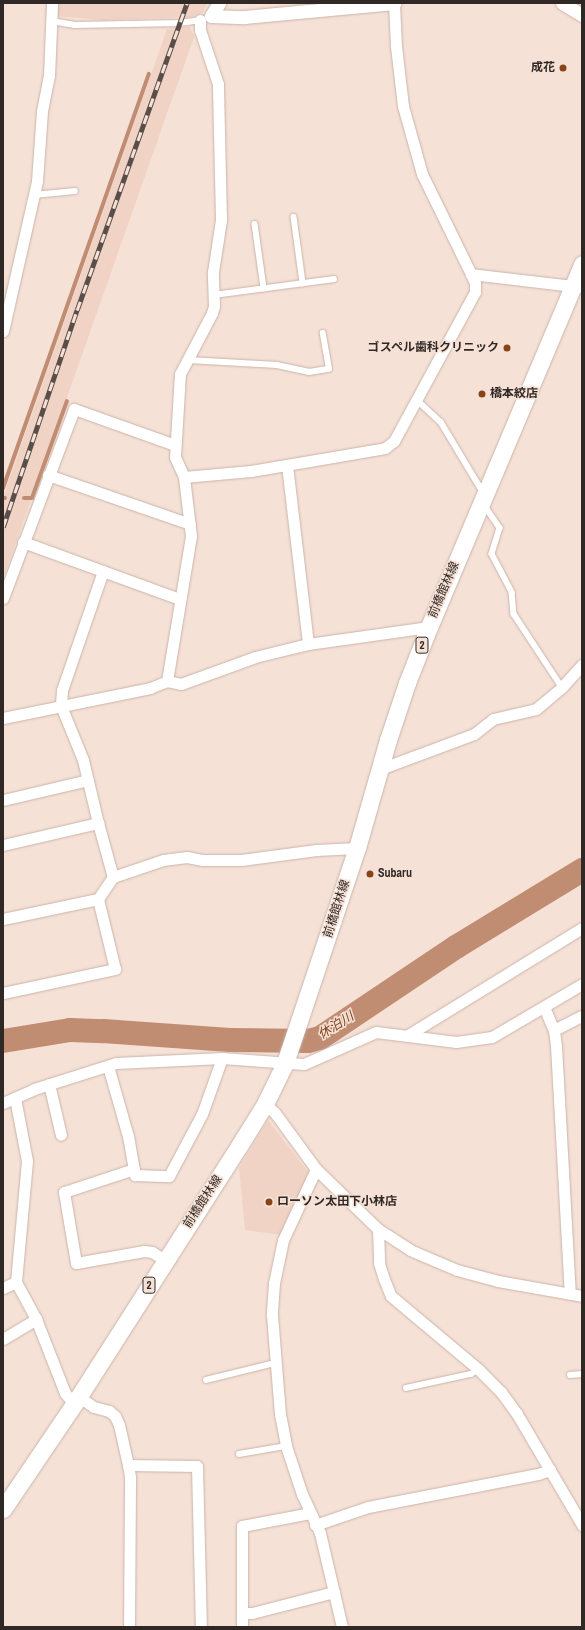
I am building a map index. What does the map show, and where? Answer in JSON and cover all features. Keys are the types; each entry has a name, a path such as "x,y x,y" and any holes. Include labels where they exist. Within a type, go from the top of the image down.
{"main road":[{"name":"前橋館林線","path":"3,1509 76,1400 264,1104 286,1060 357,848 407,683 428,627 483,498 577,286 582,264"}],"street":[{"path":"3,331 5,313 37,181 42,111 49,76 52,3"},
{"path":"167,681 191,536 184,478 175,457 180,374 212,313 214,295 213,272 220,236 219,92 216,74 200,30 206,18 219,3"},
{"path":"184,478 251,471 385,448 394,441 474,292 475,283 422,174 411,137 403,106 396,46 394,3 244,17 206,18"},
{"path":"562,3 582,14"},
{"path":"471,274 577,286"},
{"path":"3,598 74,409 175,445"},
{"path":"287,465 308,644"},
{"path":"48,475 190,524"},
{"path":"23,542 180,599"},
{"path":"104,571 62,690 61,706 83,760 113,877"},
{"path":"3,718 150,688 167,681 180,684 255,657 308,644 428,627"},
{"path":"380,769 474,734 493,719 536,709 562,687 582,665"},
{"path":"3,800 88,780"},
{"path":"3,845 98,823"},
{"path":"3,919 98,899 113,877 163,860 187,857 203,860 241,860 316,850 357,848"},
{"path":"3,993 115,969 98,899"},
{"path":"408,1035 582,928"},
{"path":"3,1103 34,1089 116,1064 222,1058 286,1060 304,1064 376,1032 456,1042 492,1037 582,984"},
{"path":"544,1007 554,1030 570,1294"},
{"path":"554,1030 582,1016"},
{"path":"108,1066 128,1136 135,1175 169,1176 202,1114 222,1058"},
{"path":"49,1084 61,1135"},
{"path":"15,1098 27,1161 16,1282 36,1318 65,1393 76,1400 109,1411 115,1416 119,1425 130,1477 129,1627"},
{"path":"264,1104 275,1113 316,1169 378,1229 410,1250 457,1270 498,1280 582,1296"},
{"path":"134,1168 64,1192 76,1264 144,1251 152,1252 165,1260"},
{"path":"316,1169 284,1240 276,1276 272,1315 280,1414 286,1446 302,1494 320,1533 342,1627"},
{"path":"378,1229 379,1263 391,1296 478,1369 501,1392 517,1414 582,1525"},
{"path":"3,1288 16,1282"},
{"path":"3,1339 36,1318"},
{"path":"128,1465 198,1466 200,1627"},
{"path":"315,1525 368,1507 538,1474 550,1470"},
{"path":"242,1627 242,1526 310,1513"},
{"path":"243,1613 252,1613 334,1592"}],"lane":[{"path":"52,21 75,25 180,23 206,18"},
{"path":"34,195 75,191"},
{"path":"294,218 303,283"},
{"path":"255,224 264,288"},
{"path":"214,295 334,279"},
{"path":"188,360 277,365 309,372 329,369 323,334"},
{"path":"416,399 441,422 500,528 492,554 512,592 514,614 562,687"},
{"path":"206,1380 275,1363"},
{"path":"406,1388 471,1374 478,1369"},
{"path":"570,1375 582,1374"},
{"path":"239,1454 286,1446"}],"shaded area":[{"path":"59,3 207,3 203,12 191,17 102,20 57,16"},
{"path":"190,27 194,37 3,579 3,497 167,29"},
{"name":"ローソン太田下小林店","path":"268,1120 309,1173 282,1235 245,1230 239,1168"}],"waterway":[{"path":"3,488 149,74"},
{"path":"24,498 32,498 67,401"},
{"name":"休泊川","path":"3,1041 70,1030 230,1040 308,1041 320,1038 456,947 582,870"}],"railway":[{"path":"3,527 77,310 187,3"}],"place":[{"name":"成花","path":"563,68"},
{"name":"ゴスペル歯科クリニック","path":"507,348"},
{"name":"橋本絞店","path":"482,394"},
{"name":"Subaru","path":"370,874"},
{"name":"ローソン太田下小林店","path":"269,1202"}]}
